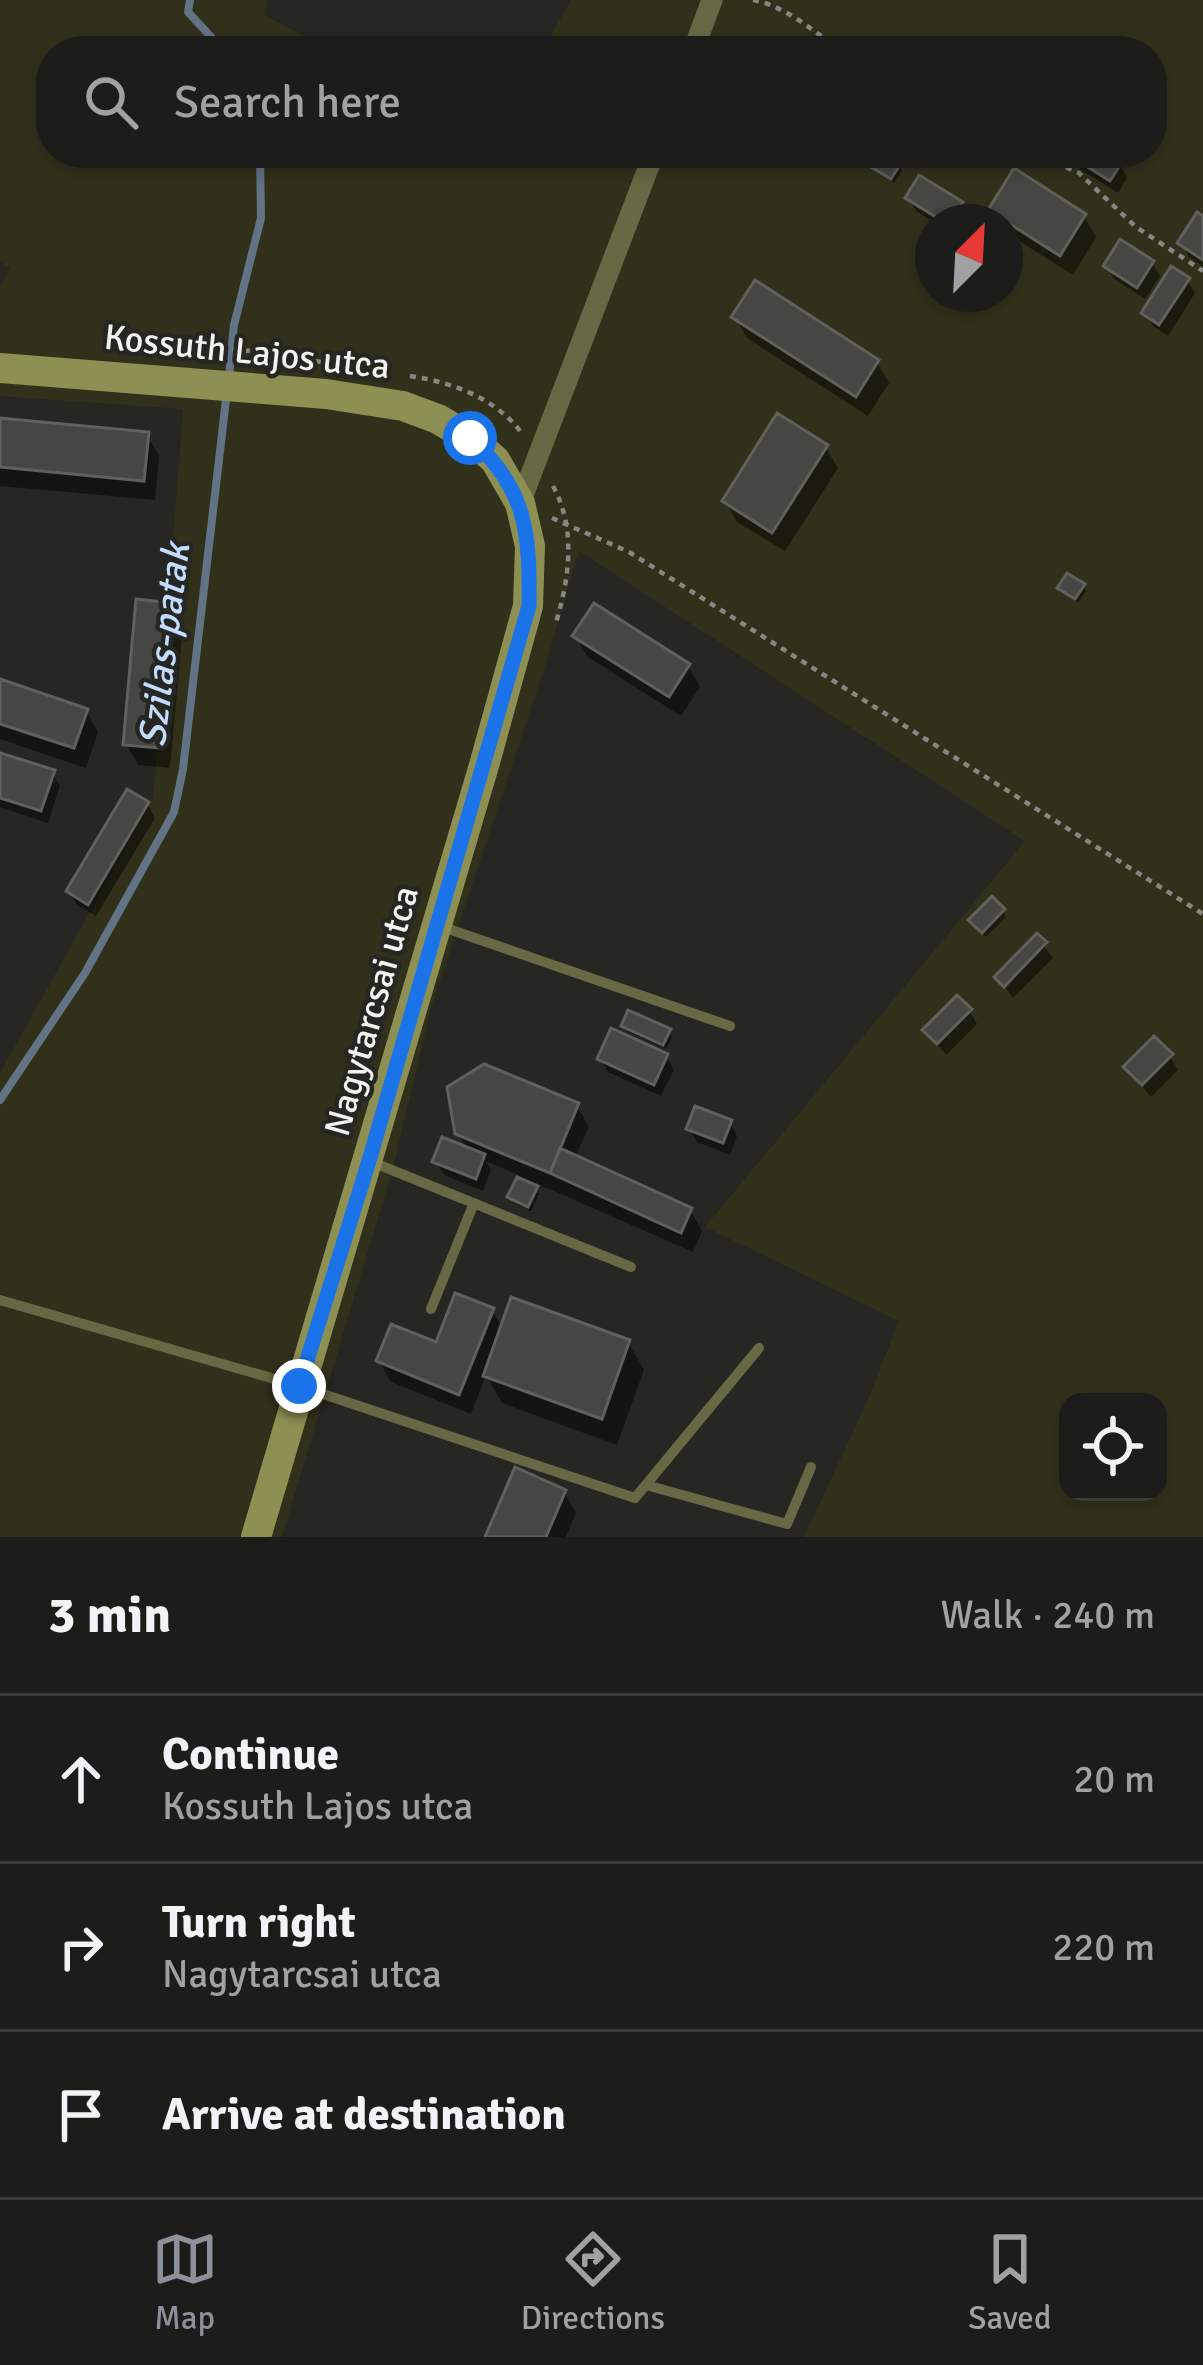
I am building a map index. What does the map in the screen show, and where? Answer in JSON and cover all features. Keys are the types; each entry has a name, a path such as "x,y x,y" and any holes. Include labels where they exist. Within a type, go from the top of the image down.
{"main road":[{"name":"Kossuth Lajos utca","path":"0,368 326,394 403,406 470,438 495,460 520,502"},
{"name":"Nagytarcsai utca","path":"256,1537 529,606 530,546 520,502"}],"street":[{"path":"699,36 712,0"},
{"path":"520,502 648,168"}],"lane":[{"path":"437,924 730,1026"},
{"path":"369,1161 631,1267"},
{"path":"431,1309 474,1204"},
{"path":"0,1300 299,1386 635,1498 759,1348"},
{"path":"646,1485 787,1524 812,1467"}],"path":[{"path":"753,0 768,3 819,36"},
{"path":"1069,168 1136,227 1203,271"},
{"path":"212,347 243,350"},
{"path":"520,502 629,552 1203,914"}],"shaded area":[{"path":"0,0 267,0 264,15 304,36 36,36 36,168 1167,168 1167,36 551,36 571,0 1203,0 1203,1537 804,1537 899,1321 705,1227 1025,841 579,551 431,1008 393,1168 282,1537 0,1537 0,1073 153,799 183,409 0,396 0,286 10,268 0,262"}],"building":[{"path":"873,168 898,168 891,179"},
{"path":"1014,168 1086,214 1060,256 1023,232 1023,204 992,204"},
{"path":"1089,168 1118,168 1110,181"},
{"path":"919,175 963,202 915,204 905,198"},
{"path":"1197,212 1203,216 1203,260 1177,243"},
{"path":"1120,239 1154,261 1137,288 1103,266"},
{"path":"1171,266 1190,278 1159,325 1141,313"},
{"path":"755,280 879,360 856,397 731,317"},
{"path":"777,413 828,445 772,533 722,501"},
{"path":"0,418 149,432 144,481 0,467"},
{"path":"1067,573 1085,584 1075,599 1057,588"},
{"path":"136,599 173,603 159,748 123,745"},
{"path":"594,603 690,664 669,697 572,636"},
{"path":"0,679 88,709 74,748 0,724"},
{"path":"0,753 55,770 41,811 0,798"},
{"path":"127,789 149,802 88,905 66,891"},
{"path":"992,896 1005,909 982,933 968,920"},
{"path":"1037,933 1047,942 1004,987 994,977"},
{"path":"957,995 972,1009 937,1044 922,1030"},
{"path":"628,1010 671,1029 663,1045 621,1026"},
{"path":"611,1028 668,1054 654,1085 597,1059"},
{"path":"1154,1036 1173,1054 1142,1085 1123,1067"},
{"path":"484,1064 579,1103 550,1173 455,1134 447,1087"},
{"path":"695,1106 732,1120 723,1143 686,1129"},
{"path":"442,1137 485,1154 476,1179 432,1162"},
{"path":"560,1148 692,1208 681,1233 550,1173"},
{"path":"517,1177 538,1186 528,1207 507,1197"},
{"path":"455,1293 494,1308 459,1395 376,1361 391,1324 436,1342"},
{"path":"511,1297 630,1340 602,1419 483,1376"},
{"path":"515,1467 566,1490 546,1537 485,1537"}],"waterway":[{"name":"Szilas-patak","path":"190,0 188,12 210,36"},
{"name":"Szilas-patak","path":"229,376 234,325 261,218 260,168"},
{"name":"Szilas-patak","path":"0,1100 85,973 174,812 227,391"}],"route":[{"path":"299,1386 529,606 530,546 520,502 495,460 470,438"}]}
